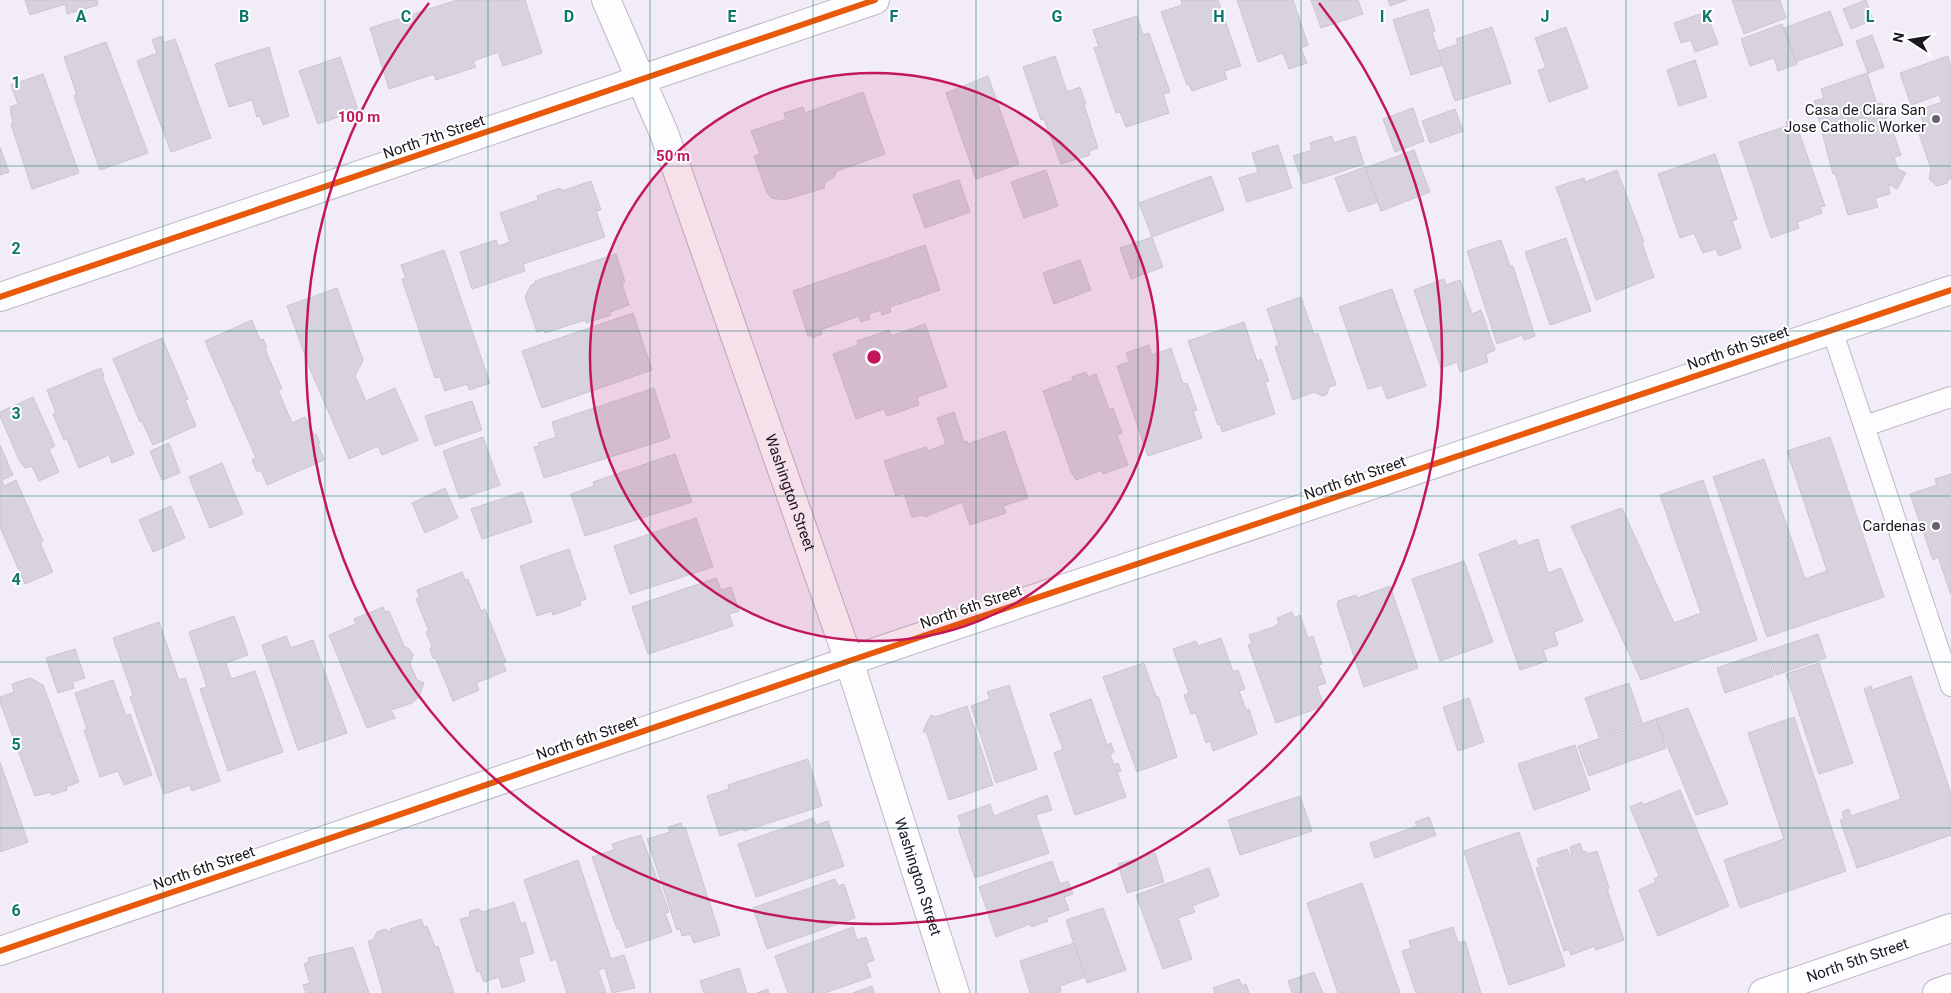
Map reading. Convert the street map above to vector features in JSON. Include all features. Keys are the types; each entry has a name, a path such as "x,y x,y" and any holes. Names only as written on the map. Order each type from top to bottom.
{"street":[{"name":"Washington Street","path":"606,0 668,142 849,661 955,993"},
{"name":"North 7th Street","path":"0,298 875,0"},
{"name":"North 6th Street","path":"0,951 849,661 1951,290"},
{"name":"North 5th Street","path":"1763,993 1951,928"},
{"path":"1937,993 1951,988"}],"lane":[{"path":"1832,330 1951,686"},
{"path":"1865,426 1951,397"}],"building":[{"path":"25,0 97,0 98,5 67,14 65,4 30,15"},
{"path":"457,0 525,0 542,53 503,66 498,52 473,61 476,67 436,80 434,74 389,89 370,28"},
{"path":"1181,0 1218,0 1241,66 1224,71 1227,79 1192,91 1189,84 1187,85 1161,12 1182,5"},
{"path":"1237,0 1293,0 1308,45 1301,48 1307,63 1289,69 1283,53 1258,62"},
{"path":"1311,0 1358,0 1363,14 1321,28"},
{"path":"1388,0 1407,0 1390,6"},
{"path":"1732,0 1780,0 1786,18 1744,34"},
{"path":"1866,0 1873,20 1851,29 1843,9"},
{"path":"1428,9 1435,31 1432,32 1443,65 1411,75 1393,20"},
{"path":"1830,11 1843,45 1795,62 1784,28"},
{"path":"1706,12 1718,44 1695,52 1691,40 1681,43 1674,23"},
{"path":"1137,16 1143,35 1149,33 1170,92 1163,94 1169,113 1126,127 1120,112 1116,113 1094,48 1099,47 1093,30"},
{"path":"1782,24 1797,64 1778,71 1774,58 1750,66 1741,39"},
{"path":"1492,27 1511,83 1455,101 1438,51 1458,44 1456,39"},
{"path":"1566,27 1588,88 1549,102 1538,70 1546,68 1535,38"},
{"path":"1872,35 1884,67 1868,73 1856,41"},
{"path":"162,36 164,43 175,39 211,138 171,152 137,61 157,53 152,40"},
{"path":"106,42 148,153 100,170 74,96 77,95 64,57"},
{"path":"269,47 289,116 263,125 260,116 257,117 252,100 229,107 215,64"},
{"path":"1055,56 1067,92 1080,87 1098,148 1089,151 1090,155 1061,164 1044,119 1041,120 1023,67"},
{"name":"Casa de Clara San Jose Catholic Worker","path":"1948,56 1951,66 1951,180 1949,177 1947,183 1937,186 1929,179 1931,169 1918,131 1925,129 1919,110 1942,102 1939,95 1911,105 1900,73"},
{"path":"340,57 358,110 318,124 299,71"},
{"path":"1695,60 1707,97 1679,106 1667,70"},
{"path":"1867,73 1877,104 1882,103 1887,118 1879,120 1882,129 1891,126 1901,155 1894,157 1898,169 1906,173 1897,189 1888,184 1890,194 1875,198 1878,207 1848,215 1835,173 1833,174 1814,101 1824,98 1821,89"},
{"path":"43,74 79,173 32,189 11,124 13,124 10,107 18,104 11,85"},
{"path":"988,76 1019,164 976,179 946,93"},
{"path":"863,92 885,154 837,171 833,178 825,182 824,188 784,200 772,198 767,193 754,156 760,154 751,131 786,119 784,113 803,107 805,113"},
{"path":"1413,108 1424,141 1395,152 1383,119"},
{"path":"1455,109 1463,131 1430,143 1422,121"},
{"path":"1791,120 1793,125 1796,124 1825,206 1820,207 1822,213 1797,222 1799,228 1771,238 1739,142 1787,126 1786,122"},
{"path":"1332,136 1334,143 1355,136 1364,164 1303,184 1293,156 1312,150 1310,143"},
{"path":"1278,145 1292,188 1247,202 1239,178 1258,172 1252,153"},
{"path":"0,147 9,172 0,175"},
{"path":"1414,150 1430,192 1381,211 1365,168"},
{"path":"1715,154 1737,219 1732,221 1741,248 1719,256 1716,249 1703,253 1694,233 1680,238 1658,174"},
{"path":"1365,167 1378,202 1348,212 1335,178"},
{"path":"1046,170 1058,206 1024,218 1011,182"},
{"path":"1617,170 1644,242 1642,243 1654,277 1596,300 1556,187 1584,178 1585,182"},
{"path":"1211,176 1224,210 1152,237 1139,203"},
{"path":"959,180 970,212 925,228 913,195"},
{"path":"591,181 601,210 596,211 605,237 523,264 525,271 472,289 460,252 496,240 498,246 510,242 500,213 538,200 537,196 560,188 562,191"},
{"path":"1152,237 1163,267 1131,279 1120,248"},
{"path":"1566,238 1591,311 1550,325 1525,252"},
{"path":"1501,240 1510,266 1513,266 1535,336 1524,340 1522,335 1497,344 1467,251"},
{"path":"925,245 940,290 890,307 891,312 882,315 881,310 869,314 870,319 861,322 859,316 820,330 822,334 812,338 812,335 808,336 793,291"},
{"path":"444,250 490,383 469,390 467,384 445,391 440,377 435,378 402,279 406,278 401,265"},
{"path":"616,254 625,282 622,284 629,305 610,312 611,315 586,323 585,320 545,333 544,330 537,332 525,297 531,285 536,283 535,281"},
{"path":"1080,260 1091,290 1054,304 1043,273"},
{"path":"1444,279 1446,285 1460,280 1472,314 1481,310 1495,350 1486,354 1488,362 1460,372 1457,362 1441,368 1414,290"},
{"path":"337,288 363,360 355,376 366,401 395,388 418,440 382,455 378,446 349,459 312,374 287,306"},
{"path":"1392,289 1426,386 1387,399 1382,385 1368,389 1339,307"},
{"path":"1301,297 1314,335 1318,333 1336,385 1329,387 1327,394 1322,396 1314,392 1293,400 1275,347 1279,345 1267,309"},
{"path":"633,313 652,370 542,408 522,351"},
{"path":"252,320 260,340 263,339 267,348 265,349 282,389 278,390 292,423 305,417 320,443 318,444 324,460 267,485 261,470 257,472 252,460 256,458 205,341"},
{"path":"1244,322 1257,361 1261,359 1269,381 1265,382 1275,414 1222,432 1188,341"},
{"path":"925,324 947,387 917,397 919,405 887,416 884,409 856,419 833,354 858,345 857,341 889,330 891,336"},
{"path":"162,338 188,399 185,400 196,426 153,445 142,421 140,422 113,359"},
{"path":"1149,345 1152,355 1171,348 1183,384 1187,383 1197,410 1193,411 1202,438 1148,456 1117,366 1129,362 1126,353"},
{"path":"101,368 104,376 102,376 134,454 112,463 109,455 79,468 67,439 64,440 53,414 56,413 47,390"},
{"path":"1086,372 1088,377 1096,374 1109,409 1113,408 1122,433 1117,435 1128,465 1103,474 1102,470 1076,480 1071,472 1043,391 1073,380 1072,377"},
{"path":"654,388 670,438 544,478 534,447 540,446 538,443 556,437 552,422"},
{"path":"33,397 55,446 49,449 59,472 39,481 32,466 25,468 19,460 0,416 0,412"},
{"path":"472,401 482,430 435,446 425,416"},
{"path":"954,412 964,442 967,441 968,444 1005,431 1028,498 1003,506 1006,513 970,525 962,502 925,517 924,515 912,517 904,493 896,496 884,461 926,447 928,451 946,444 937,418"},
{"path":"483,437 500,485 460,499 443,451"},
{"path":"1830,437 1884,597 1767,637 1713,477 1764,459 1805,579 1827,571 1787,451"},
{"path":"169,443 180,473 162,480 150,451"},
{"path":"0,445 13,475 2,480 4,486 16,480 43,541 40,543 53,572 25,584 0,527"},
{"path":"675,454 692,502 585,536 571,494 594,486 593,482"},
{"path":"222,463 243,514 210,528 189,477"},
{"name":"Cardenas","path":"1951,474 1951,595 1938,557 1933,560 1910,494 1937,485 1935,479"},
{"path":"1703,480 1757,640 1641,680 1571,526 1622,508 1674,623 1701,613 1660,495"},
{"path":"445,488 458,518 425,533 412,503"},
{"path":"522,492 532,522 482,539 471,509"},
{"path":"171,506 185,538 153,552 139,520"},
{"path":"696,518 713,567 630,594 614,546"},
{"path":"1538,539 1548,573 1561,568 1583,621 1554,632 1558,645 1543,650 1547,661 1520,670 1479,554 1516,540 1518,546"},
{"path":"569,549 586,599 580,601 581,605 553,615 552,611 537,616 520,566"},
{"path":"1464,561 1493,642 1440,661 1412,579"},
{"path":"462,572 465,580 468,579 481,611 485,609 506,662 503,663 506,671 476,683 479,690 453,701 436,659 433,658 430,649 432,646 426,632 429,631 416,599 420,598 417,590"},
{"path":"716,578 721,590 731,587 739,611 729,614 733,626 648,654 632,607"},
{"path":"1390,586 1418,668 1364,687 1337,605 1338,601 1356,595 1357,598"},
{"path":"383,607 385,612 389,611 404,646 413,655 410,664 417,680 424,683 419,697 412,703 391,710 395,718 367,728 329,635 356,624 354,619"},
{"path":"1292,612 1294,618 1300,615 1308,638 1313,636 1322,664 1319,665 1326,683 1317,686 1324,706 1276,723 1248,645 1252,643 1249,635 1274,627 1279,623 1277,618"},
{"path":"234,616 248,655 226,663 231,679 255,671 283,752 228,771 200,689 207,687 189,632"},
{"path":"159,622 179,680 185,678 220,781 192,791 190,785 164,794 130,697 133,695 113,638"},
{"path":"1818,634 1826,658 1776,675 1767,651"},
{"path":"286,636 291,648 313,640 347,733 298,750 262,645"},
{"path":"1221,638 1233,672 1238,670 1245,689 1239,691 1246,710 1249,709 1257,734 1213,751 1210,741 1206,743 1196,713 1191,714 1184,695 1189,693 1173,649 1196,641 1198,646"},
{"path":"75,649 85,678 72,682 74,688 58,693 46,658"},
{"path":"1766,651 1774,676 1725,693 1717,668"},
{"path":"1144,663 1156,697 1158,696 1177,757 1137,772 1103,677"},
{"path":"1819,663 1853,763 1819,774 1786,674"},
{"path":"1911,676 1951,793 1951,835 1857,868 1840,820 1844,819 1842,812 1849,809 1851,816 1901,799 1864,689 1871,686 1872,690"},
{"path":"30,678 43,685 79,782 66,787 67,790 52,795 51,792 35,796 0,702 0,697 14,692 12,684"},
{"path":"113,680 126,716 130,714 152,775 124,785 118,771 100,777 84,730 87,729 75,693"},
{"path":"1629,683 1642,722 1599,737 1585,698"},
{"path":"1009,685 1037,769 996,783 971,706 990,699 987,692"},
{"path":"1469,698 1484,742 1458,751 1443,707"},
{"path":"1091,699 1107,745 1111,743 1114,752 1110,754 1114,765 1118,763 1121,771 1117,772 1126,797 1075,815 1054,753 1063,749 1050,714"},
{"path":"967,706 993,785 949,800 927,734 923,731 931,715 935,717"},
{"path":"1688,708 1728,804 1696,815 1656,719"},
{"path":"1794,717 1846,871 1740,908 1724,860 1784,839 1748,733"},
{"path":"1656,719 1666,748 1589,776 1578,746"},
{"path":"1575,745 1590,790 1534,810 1518,764"},
{"path":"808,759 822,806 744,831 743,829 720,836 707,796 729,789 728,785"},
{"path":"0,762 28,842 0,852"},
{"path":"1680,790 1729,906 1658,936 1639,890 1656,882 1654,879 1659,876 1630,807 1642,802 1643,805"},
{"path":"1047,795 1052,810 1036,815 1049,853 975,878 958,828 962,827 958,816 990,804 994,816"},
{"path":"1300,796 1312,831 1240,855 1228,820"},
{"path":"1429,817 1436,835 1375,858 1370,843 1417,826 1415,822"},
{"path":"813,818 816,825 828,821 844,866 756,897 738,844"},
{"path":"681,823 682,828 685,827 720,935 694,943 690,934 682,936 680,929 677,930 647,839 670,832 668,827"},
{"path":"1519,832 1565,966 1509,985 1464,851"},
{"path":"641,835 669,912 665,913 672,932 626,948 619,928 617,929 592,857 614,850 612,844"},
{"path":"1580,843 1583,852 1586,851 1587,854 1597,851 1624,940 1596,950 1595,946 1571,955 1569,949 1564,951 1536,868 1540,867 1537,859 1567,849 1570,856 1572,856 1570,847"},
{"path":"1155,853 1164,882 1127,893 1118,864"},
{"path":"578,860 611,959 624,955 635,988 612,993 605,968 598,970 606,993 567,993 556,959 551,961 524,880"},
{"path":"1052,861 1060,884 1068,881 1073,894 1064,897 1069,910 1046,918 1048,921 1031,927 1030,924 996,937 979,887"},
{"path":"1209,868 1219,896 1192,906 1195,912 1178,918 1192,959 1163,969 1136,895"},
{"path":"835,879 838,886 844,884 855,918 767,949 753,908"},
{"path":"1362,883 1400,993 1338,993 1307,903"},
{"path":"514,902 521,924 525,922 534,953 518,958 525,981 502,988 499,977 484,982 480,971 477,972 460,919 469,917 470,911 478,909 483,912"},
{"path":"1103,908 1126,970 1087,983 1066,920"},
{"path":"421,919 424,927 427,926 435,947 438,946 454,993 383,993 368,941 373,940 377,932 385,929 392,933 390,929"},
{"path":"853,927 857,940 866,937 874,960 866,963 871,977 824,993 788,993 775,956"},
{"path":"1453,927 1458,943 1465,941 1481,993 1416,993 1402,951 1411,948 1409,941"},
{"path":"1074,943 1085,977 1060,986 1061,992 1059,993 1030,993 1020,961"},
{"path":"353,947 369,993 306,993 303,985 310,983 304,964 309,962 308,958"},
{"path":"739,968 747,993 704,993 700,981"},
{"path":"1314,972 1323,993 1292,993 1288,981"},
{"path":"1239,979 1242,986 1246,984 1249,993 1215,993 1213,988"},
{"path":"872,986 874,993 853,993"},
{"path":"768,989 769,993 757,993"}],"cycle path":[{"path":"0,297 875,0"},
{"path":"0,951 849,661 1951,290"}],"place":[{"name":"Casa de Clara San Jose Catholic Worker","path":"1936,119"},
{"name":"Cardenas","path":"1936,526"}]}
